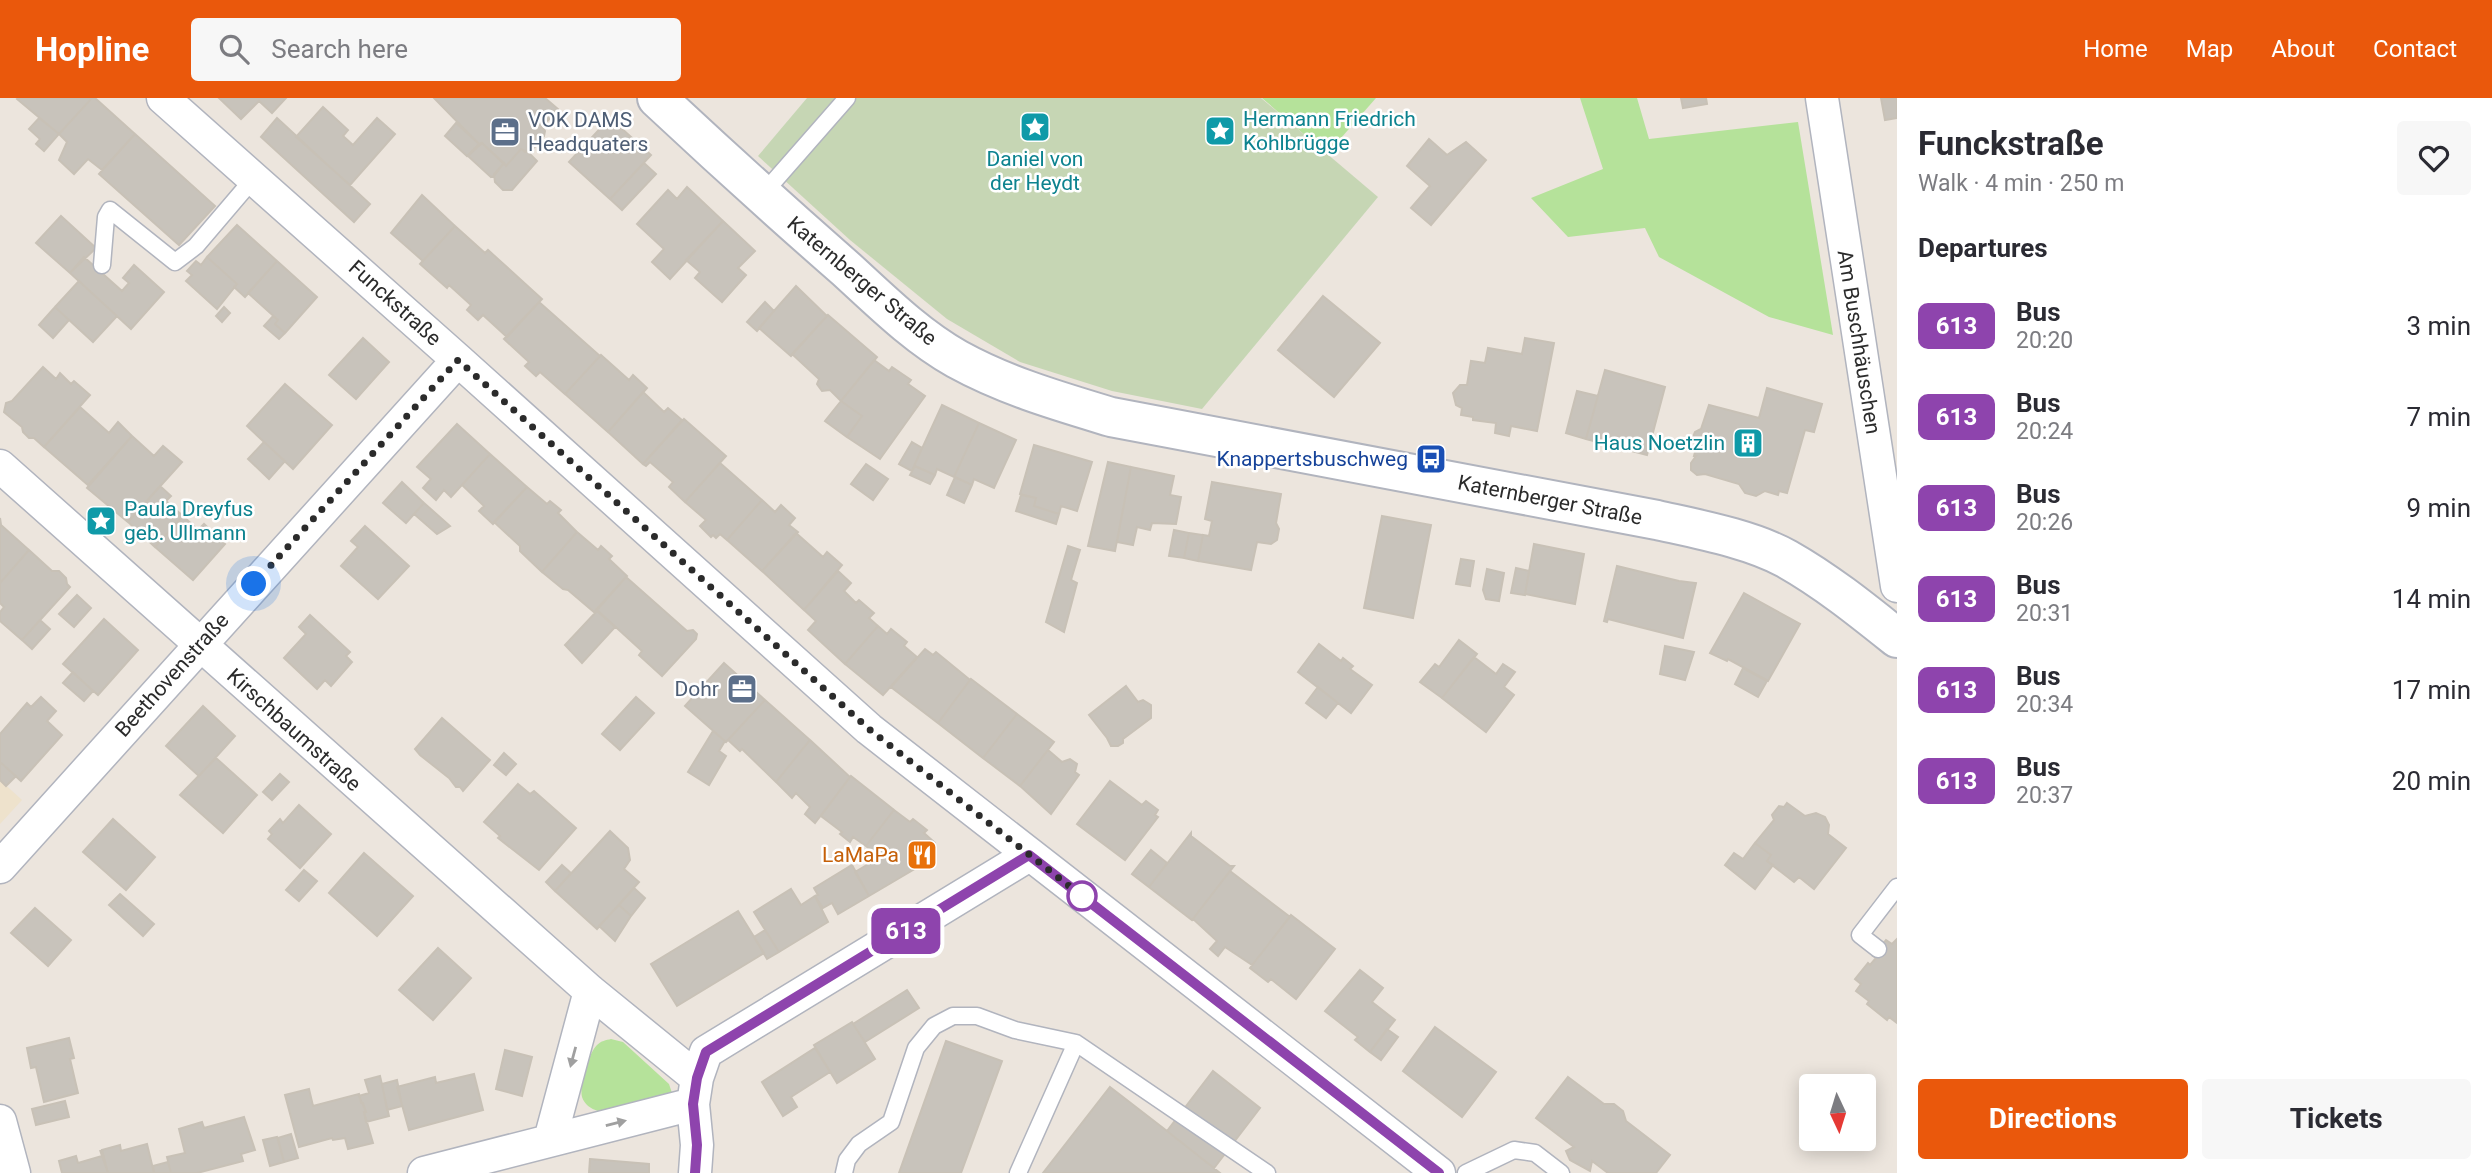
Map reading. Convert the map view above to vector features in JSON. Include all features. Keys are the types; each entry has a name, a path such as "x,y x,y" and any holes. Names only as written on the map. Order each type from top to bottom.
{"street":[{"name":"Funckstraße","path":"163,98 869,729 1438,1173"},
{"name":"Katernberger Straße","path":"657,98 918,333 993,378 1111,417 1617,512 1727,537 1785,558 1847,598 1897,638"},
{"name":"Am Buschhäuschen","path":"1822,98 1897,586"},
{"name":"Beethovenstraße","path":"0,867 458,360"},
{"name":"Kirschbaumstraße","path":"0,466 590,992 695,1091"},
{"path":"695,1173 695,1091 706,1052 1029,855"},
{"path":"550,1140 590,992"},
{"path":"424,1173 550,1140 695,1091"},
{"path":"0,1121 13,1173"}],"lane":[{"path":"762,195 846,98"},
{"path":"103,265 106,217 110,210 175,262 196,246 254,178"},
{"path":"1878,949 1860,935 1897,887"},
{"path":"844,1173 847,1160 859,1144 891,1122 916,1048 934,1026 953,1016 977,1016 1015,1030 1076,1043 1267,1173"},
{"path":"1018,1173 1076,1043"},
{"path":"1466,1173 1514,1150 1535,1153 1561,1173"}],"shaded area":[{"path":"0,780 22,800 0,824"}],"green space":[{"path":"807,98 1261,98 1378,197 1202,409 1112,391 1020,362 947,319 850,240 758,156"},
{"path":"1262,98 1376,98 1327,154"},
{"path":"1580,98 1637,98 1649,139 1798,122 1833,335 1769,317 1659,257 1645,228 1568,237 1531,198 1603,169"},
{"path":"611,1039 623,1042 669,1084 672,1093 614,1111 598,1111 588,1106 581,1092 588,1062 597,1045"}],"building":[{"path":"18,98 92,98 59,134 17,99"},
{"path":"92,98 135,134 102,170 88,159 74,174 59,160 67,142 59,134"},
{"path":"219,98 286,98 272,113 259,101 241,119"},
{"name":"VOK DAMS Headquaters","path":"434,98 545,98 558,109 542,127 544,136 531,151 525,152 521,149 506,166 482,143 479,144"},
{"path":"1681,98 1706,98 1707,104 1683,108"},
{"path":"1881,98 1897,98 1897,118 1885,120"},
{"path":"323,107 348,130 343,136 353,145 377,118 395,134 350,185 296,137"},
{"path":"39,118 59,134 44,151 36,144 40,139 29,129"},
{"path":"277,118 370,204 354,222 261,137"},
{"path":"610,118 651,155 610,199 569,162"},
{"path":"456,123 479,144 467,156 445,136"},
{"path":"135,134 215,206 179,245 99,174"},
{"path":"1429,139 1447,155 1466,142 1486,160 1431,225 1411,208 1430,186 1407,166"},
{"path":"482,143 504,163 491,177 468,156"},
{"path":"521,149 537,161 512,190 503,190 495,182 494,174 504,163 506,166"},
{"path":"644,163 656,174 622,210 610,199"},
{"path":"687,187 723,221 670,279 652,262 664,249 637,224 668,190 677,199"},
{"path":"422,195 455,226 423,261 391,233"},
{"path":"61,216 96,248 70,273 36,243"},
{"path":"723,221 755,251 738,268 746,275 722,302 695,278 700,272 686,260"},
{"path":"237,225 277,261 245,297 234,287 237,284 207,257"},
{"path":"455,226 485,253 488,250 542,299 507,337 483,315 478,320 467,310 471,305 420,264"},
{"path":"84,257 122,291 129,283 123,278 134,265 164,292 131,329 70,273"},
{"path":"207,257 237,284 217,309 186,281 192,275 187,271 196,261 201,265"},
{"path":"277,261 317,297 285,333 275,324 278,320 248,293"},
{"path":"79,281 117,316 93,342 55,307"},
{"path":"796,286 827,316 791,356 759,328"},
{"path":"1323,296 1380,343 1334,397 1278,350"},
{"path":"539,302 600,356 565,394 540,372 536,376 525,366 529,362 504,339"},
{"path":"765,302 774,311 757,331 747,322"},
{"path":"55,307 69,320 53,338 39,325"},
{"path":"224,307 230,313 222,322 216,316"},
{"path":"828,315 877,357 841,401 830,390 822,391 817,384 819,379 792,354"},
{"path":"273,316 278,320 275,324 285,333 279,339 264,326"},
{"path":"363,338 389,362 356,399 329,375"},
{"path":"1525,338 1554,343 1537,431 1511,426 1509,436 1495,433 1496,423 1473,420 1473,417 1461,415 1462,408 1456,405 1453,393 1460,385 1467,385 1471,361 1485,363 1488,348 1522,354"},
{"path":"601,355 629,380 633,375 647,388 608,432 565,394"},
{"path":"874,360 889,371 892,367 911,380 908,384 925,396 880,459 847,437 862,416 841,401"},
{"path":"43,367 56,379 60,373 71,384 74,381 90,395 44,447 34,438 29,438 22,427 4,412 6,403 12,401"},
{"path":"1605,370 1665,387 1647,455 1586,439"},
{"path":"285,384 332,425 293,469 247,426"},
{"name":"Haus Noetzlin","path":"1767,388 1822,404 1814,432 1805,430 1787,493 1779,491 1778,495 1765,491 1756,496 1745,493 1739,484 1705,474 1697,475 1691,470 1697,445 1693,437 1695,432 1701,429 1709,405 1759,418"},
{"path":"1577,391 1598,396 1586,439 1566,433"},
{"path":"643,392 664,412 668,408 682,420 643,464 608,432"},
{"path":"841,401 862,416 847,437 825,421"},
{"path":"942,405 979,423 954,477 937,469 935,475 914,466"},
{"path":"80,407 109,433 118,422 132,436 88,485 44,447"},
{"path":"684,419 726,456 685,502 669,487 673,482 650,462 646,466 643,464"},
{"path":"979,423 1016,440 994,488 974,479 972,485 954,477"},
{"path":"457,424 490,454 451,497 444,490 436,500 423,488 431,479 417,467"},
{"path":"132,436 154,456 163,446 182,462 128,522 87,488"},
{"path":"264,442 285,461 269,479 248,459"},
{"path":"912,442 922,448 912,471 899,464"},
{"path":"1034,445 1092,462 1077,511 1061,506 1059,514 1034,506 1036,498 1020,494"},
{"path":"490,454 527,487 493,524 479,511 484,506 462,485"},
{"path":"1108,462 1131,467 1115,551 1088,546"},
{"path":"720,463 762,500 727,540 720,534 716,538 713,535 711,537 700,526 706,520 685,502"},
{"path":"866,464 888,479 873,500 851,484"},
{"path":"915,466 935,475 930,484 910,475"},
{"path":"1131,467 1174,476 1170,495 1181,497 1176,524 1152,523 1150,530 1137,527 1133,545 1117,542"},
{"path":"955,477 972,485 964,503 947,495"},
{"path":"402,482 424,503 406,523 383,503"},
{"path":"1212,482 1281,494 1276,523 1279,529 1277,540 1271,544 1257,542 1251,570 1198,561 1203,535 1209,536 1212,521 1205,519"},
{"path":"160,486 171,496 166,501 183,516 155,547 128,522"},
{"path":"527,487 547,504 550,501 561,510 558,513 577,532 542,572 520,551 520,546 494,522"},
{"path":"1021,495 1036,498 1034,506 1059,514 1056,524 1016,511"},
{"path":"762,500 775,512 781,505 795,518 789,525 798,532 762,571 727,540"},
{"path":"424,503 450,526 437,534 414,514"},
{"path":"183,516 198,530 204,524 225,544 193,580 155,547"},
{"path":"1382,516 1431,525 1413,618 1364,608"},
{"path":"0,518 1,525 29,550 0,583"},
{"path":"365,526 409,566 378,599 341,566 358,547 351,541"},
{"path":"1174,530 1189,533 1184,558 1169,556"},
{"path":"577,532 598,550 601,546 612,556 609,559 627,576 594,612 542,572"},
{"path":"796,533 823,557 827,552 842,565 804,610 762,571"},
{"path":"1189,533 1203,535 1198,561 1184,558"},
{"path":"1534,544 1584,554 1575,604 1525,594"},
{"path":"1068,546 1080,550 1071,580 1077,583 1064,632 1046,622"},
{"path":"29,550 52,571 59,571 70,587 22,640 0,621 0,612 4,607 0,603 0,583"},
{"path":"1461,559 1474,561 1470,586 1456,584"},
{"path":"1617,566 1696,583 1683,638 1608,619 1607,622 1604,621"},
{"path":"1516,568 1529,571 1525,595 1511,593"},
{"path":"1487,569 1504,573 1499,601 1486,599 1483,590"},
{"path":"838,571 851,583 844,591 856,603 859,600 874,613 869,618 878,626 845,664 808,630 816,621 804,610"},
{"path":"626,577 687,631 693,630 697,634 696,639 662,676 639,655 642,651 597,610"},
{"path":"1744,593 1800,624 1768,681 1728,659 1727,661 1710,653"},
{"path":"77,595 91,608 74,627 59,614"},
{"path":"597,611 615,627 582,663 565,645"},
{"path":"310,615 350,652 346,656 352,662 331,686 325,680 317,689 284,658 306,634 299,627"},
{"path":"104,619 138,650 98,695 63,664"},
{"path":"40,620 50,629 32,649 22,640"},
{"path":"878,626 887,634 891,629 907,642 904,646 917,657 883,695 845,664"},
{"path":"1459,640 1477,654 1442,698 1420,682 1435,664 1439,667"},
{"path":"1319,644 1341,661 1343,658 1353,666 1350,669 1372,685 1351,713 1298,672"},
{"path":"1665,646 1694,652 1685,680 1660,674"},
{"path":"925,649 933,655 936,652 970,680 938,723 891,687"},
{"path":"1474,657 1496,674 1503,664 1515,672 1504,687 1514,695 1486,732 1442,698"},
{"path":"724,663 765,700 726,742 685,706"},
{"path":"1743,668 1767,681 1758,697 1735,684"},
{"path":"73,672 93,691 84,701 63,683"},
{"path":"971,679 1017,714 983,758 938,723"},
{"path":"1126,686 1138,702 1143,700 1151,705 1151,718 1123,739 1123,743 1111,746 1089,715"},
{"path":"1318,687 1338,703 1326,718 1306,703"},
{"path":"41,697 56,711 47,721 62,735 21,781 0,762 0,734 27,703 31,707"},
{"path":"636,697 654,713 620,750 602,734"},
{"path":"765,700 810,740 776,782 742,749 740,751 728,740"},
{"path":"203,706 235,736 199,776 166,746"},
{"path":"1017,714 1054,742 1020,786 983,758"},
{"path":"442,718 490,760 463,791 415,749"},
{"path":"713,731 725,741 719,751 726,756 709,785 688,772"},
{"path":"810,740 850,777 815,823 805,814 810,807 796,793 792,798 776,782"},
{"path":"1048,750 1062,762 1070,759 1077,764 1075,772 1079,775 1051,814 1020,786"},
{"path":"504,753 516,764 506,775 494,765"},
{"path":"216,758 257,795 223,833 180,795"},
{"path":"0,762 16,776 6,786 0,780"},
{"path":"280,774 289,782 272,800 263,792"},
{"path":"851,776 894,810 866,846 853,837 850,842 840,834 842,832 821,816"},
{"path":"1110,781 1142,805 1146,801 1158,810 1155,815 1158,817 1125,860 1077,824"},
{"path":"518,784 530,794 534,791 576,828 539,870 498,838 500,836 484,822"},
{"path":"1787,803 1805,816 1816,813 1825,817 1829,825 1828,834 1846,848 1814,889 1799,877 1794,882 1767,861 1771,855 1755,843 1774,820 1772,815 1779,806 1784,807"},
{"path":"299,805 331,834 300,868 268,839 272,834 269,831 280,819 283,823"},
{"path":"894,810 910,822 913,819 927,830 924,833 935,843 935,857 869,896 855,872 880,857 866,846"},
{"path":"113,819 155,857 126,890 83,852"},
{"path":"610,831 628,848 630,860 624,869 639,882 597,929 555,891"},
{"path":"1191,833 1191,836 1230,866 1234,866 1192,920 1149,887"},
{"path":"1755,843 1771,855 1767,861 1773,865 1755,889 1725,865 1734,853 1743,859"},
{"path":"1151,850 1167,863 1149,887 1132,874"},
{"path":"364,853 413,896 377,936 329,893"},
{"path":"562,865 571,873 555,891 546,882"},
{"path":"852,865 869,896 838,914 832,903 823,908 815,896 818,895 814,888"},
{"path":"304,870 317,881 299,901 286,890"},
{"path":"1230,871 1290,917 1252,965 1225,947 1218,956 1210,949 1217,941 1193,919"},
{"path":"634,888 645,898 631,916 619,905"},
{"path":"791,889 801,905 815,896 828,922 779,952 754,912"},
{"path":"120,894 154,924 143,936 109,905"},
{"path":"619,905 631,916 615,941 599,926"},
{"path":"35,908 71,940 48,966 11,933"},
{"path":"738,911 764,953 677,1006 651,964"},
{"path":"1291,915 1335,949 1296,999 1271,979 1268,982 1250,968"},
{"path":"765,930 779,952 767,959 754,937"},
{"path":"1897,939 1897,1023 1889,1017 1887,1020 1867,1004 1869,1001 1856,991 1861,984 1855,979 1868,963 1870,965 1876,958 1873,956 1886,940 1892,944"},
{"path":"438,948 471,978 433,1020 399,990"},
{"path":"1360,970 1383,988 1372,1002 1395,1020 1370,1052 1355,1040 1358,1037 1325,1011"},
{"path":"907,990 919,1008 865,1042 853,1024"},
{"path":"852,1022 875,1059 837,1083 814,1045"},
{"path":"1435,1027 1496,1072 1462,1117 1403,1071"},
{"path":"1387,1029 1398,1037 1381,1060 1370,1052"},
{"path":"69,1038 74,1058 70,1059 78,1093 44,1102 36,1067 31,1068 27,1048"},
{"path":"946,1041 1002,1061 961,1173 899,1173"},
{"path":"815,1048 830,1072 791,1097 797,1107 783,1116 762,1082"},
{"path":"505,1050 532,1057 522,1096 496,1089"},
{"path":"1213,1071 1260,1108 1214,1168 1167,1131"},
{"path":"474,1074 483,1110 409,1130 397,1087 435,1077 436,1083"},
{"path":"380,1076 389,1116 366,1122 366,1112 359,1096 369,1093 365,1080"},
{"path":"1568,1077 1604,1104 1614,1104 1623,1111 1626,1121 1670,1155 1656,1173 1608,1173 1592,1161 1590,1171 1570,1160 1566,1151 1574,1147 1536,1118"},
{"path":"397,1080 402,1106 387,1110 382,1084"},
{"path":"1110,1087 1167,1131 1220,1173 1043,1173"},
{"path":"309,1089 313,1106 359,1094 373,1143 348,1149 345,1138 332,1138 299,1147 285,1095"},
{"path":"65,1101 69,1117 36,1125 32,1109"},
{"path":"244,1117 255,1150 241,1154 243,1161 197,1173 171,1173 167,1157 185,1153 179,1129 202,1122 204,1128"},
{"path":"291,1134 298,1158 284,1162 278,1138"},
{"path":"277,1137 284,1162 270,1166 263,1140"},
{"path":"147,1144 154,1173 108,1173 102,1150 120,1145 121,1151"},
{"path":"100,1150 108,1173 62,1173 59,1161 76,1156 78,1163 102,1156"},
{"path":"590,1159 649,1164 649,1173 589,1173"},
{"path":"168,1162 171,1173 154,1173 153,1166"}],"bus line":[{"name":"613","path":"695,1173 697,1145 693,1104 697,1078 706,1052 1029,855 1439,1173"}],"place":[{"name":"Daniel von der Heydt","path":"1035,127"},
{"name":"Hermann Friedrich Kohlbrügge","path":"1220,131"},
{"name":"VOK DAMS Headquaters","path":"505,132"},
{"name":"Haus Noetzlin","path":"1748,443"},
{"name":"Knappertsbuschweg","path":"1431,459"},
{"name":"Paula Dreyfus geb. Ullmann","path":"101,521"},
{"name":"Dohr","path":"742,689"},
{"name":"LaMaPa","path":"922,855"}],"route":[{"path":"254,584 458,360 869,729 1082,896"}]}
